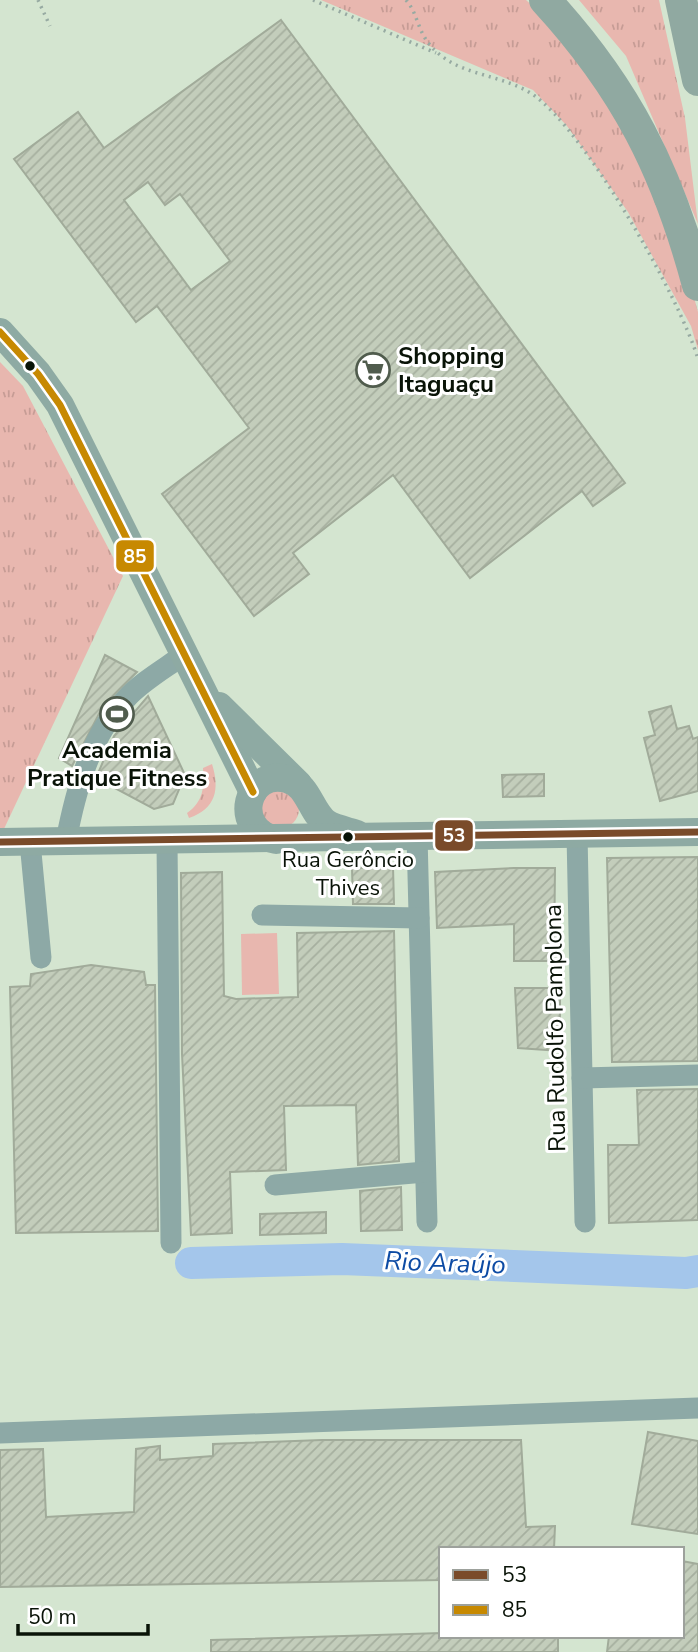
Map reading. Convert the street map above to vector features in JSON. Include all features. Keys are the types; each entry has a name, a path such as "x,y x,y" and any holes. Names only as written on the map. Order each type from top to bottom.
{"highway":[{"path":"545,0 585,44 645,136 672,201 698,285"},
{"path":"681,0 696,72 698,100"}],"main road":[{"path":"1,334 38,374 60,405 206,695 250,802 257,832 282,840 297,835 307,823 303,791"},
{"path":"206,695 303,791 326,823 366,837"},
{"path":"175,842 225,831 240,824 250,802 269,780 280,778 303,791"},
{"path":"0,842 175,842 698,832"}],"street":[{"path":"66,842 76,791 92,750 125,699 186,653"},
{"name":"Rua Rudolfo Pamplona","path":"577,834 585,1222"},
{"path":"417,836 426,1222"},
{"path":"30,842 41,958"},
{"path":"171,1243 175,842"},
{"path":"262,915 419,918"},
{"path":"582,1078 698,1075"},
{"path":"275,1185 425,1172"},
{"path":"0,1433 698,1408"}],"path":[{"path":"38,0 50,26"},
{"path":"313,0 439,54 460,67 499,78 533,94 567,129 648,251 688,327 698,359"},
{"path":"407,0 422,37 439,54"}],"green space":[{"path":"321,0 526,0 553,24 611,95 675,228 698,312 698,350 691,326 628,212 567,126 533,90"},
{"path":"579,0 659,0 685,118 698,224 626,56"},
{"path":"0,362 23,386 123,576 3,831 0,830"},
{"path":"212,764 216,782 214,797 205,809 189,818 187,813 197,804 202,793 203,768"},
{"path":"280,790 293,796 299,809 293,822 280,828 267,822 261,809 267,796"},
{"path":"277,933 279,994 242,995 241,934"}],"building":[{"name":"Shopping Itaguaçu","path":"281,20 625,483 593,506 582,491 470,578 393,475 293,553 309,574 254,616 162,494 249,428 157,306 136,322 14,159 78,112 104,148","holes":["148,182 165,205 180,194 230,261 191,290 124,200"]},
{"path":"105,655 137,672 103,706 72,766 59,758"},
{"path":"148,696 185,775 173,804 154,809 96,778 114,736"},
{"path":"671,706 677,729 689,726 693,739 698,737 698,791 660,801 644,738 655,735 649,712"},
{"path":"544,774 544,796 503,797 502,775"},
{"path":"698,857 698,1061 612,1062 607,858"},
{"path":"393,867 394,904 353,904 352,868"},
{"path":"555,868 554,961 514,961 514,924 437,928 435,872"},
{"path":"222,872 224,996 236,999 298,997 297,933 394,931 399,1161 358,1165 356,1105 284,1106 286,1170 230,1172 232,1233 191,1235 182,1054 181,873"},
{"path":"91,965 144,972 146,985 155,985 158,1231 16,1233 10,987 30,986 31,974"},
{"path":"515,988 560,988 560,1051 518,1048"},
{"path":"698,1089 698,1220 609,1223 608,1145 639,1145 637,1090"},
{"path":"401,1187 402,1230 361,1231 360,1191"},
{"path":"326,1212 326,1233 260,1235 260,1214"},
{"path":"648,1432 698,1441 698,1534 632,1524"},
{"path":"322,1440 521,1440 526,1527 555,1526 554,1547 439,1547 439,1580 0,1587 0,1450 43,1449 46,1517 134,1512 136,1449 160,1446 160,1460 213,1456 213,1444"},
{"path":"684,1561 698,1564 698,1652 607,1652 609,1638 684,1638"},
{"path":"439,1633 439,1638 558,1638 558,1652 211,1652 211,1640"}],"waterway":[{"name":"Rio Araújo","path":"191,1263 342,1259 686,1273 698,1271"}],"transit line":[{"name":"85","path":"0,332 38,374 60,405 253,792"},
{"name":"53","path":"0,842 698,832"}],"place":[{"name":"Shopping Itaguaçu","path":"373,370"},
{"name":"Academia Pratique Fitness","path":"117,714"},
{"name":"Rua Gerôncio Thives","path":"348,837"}]}
